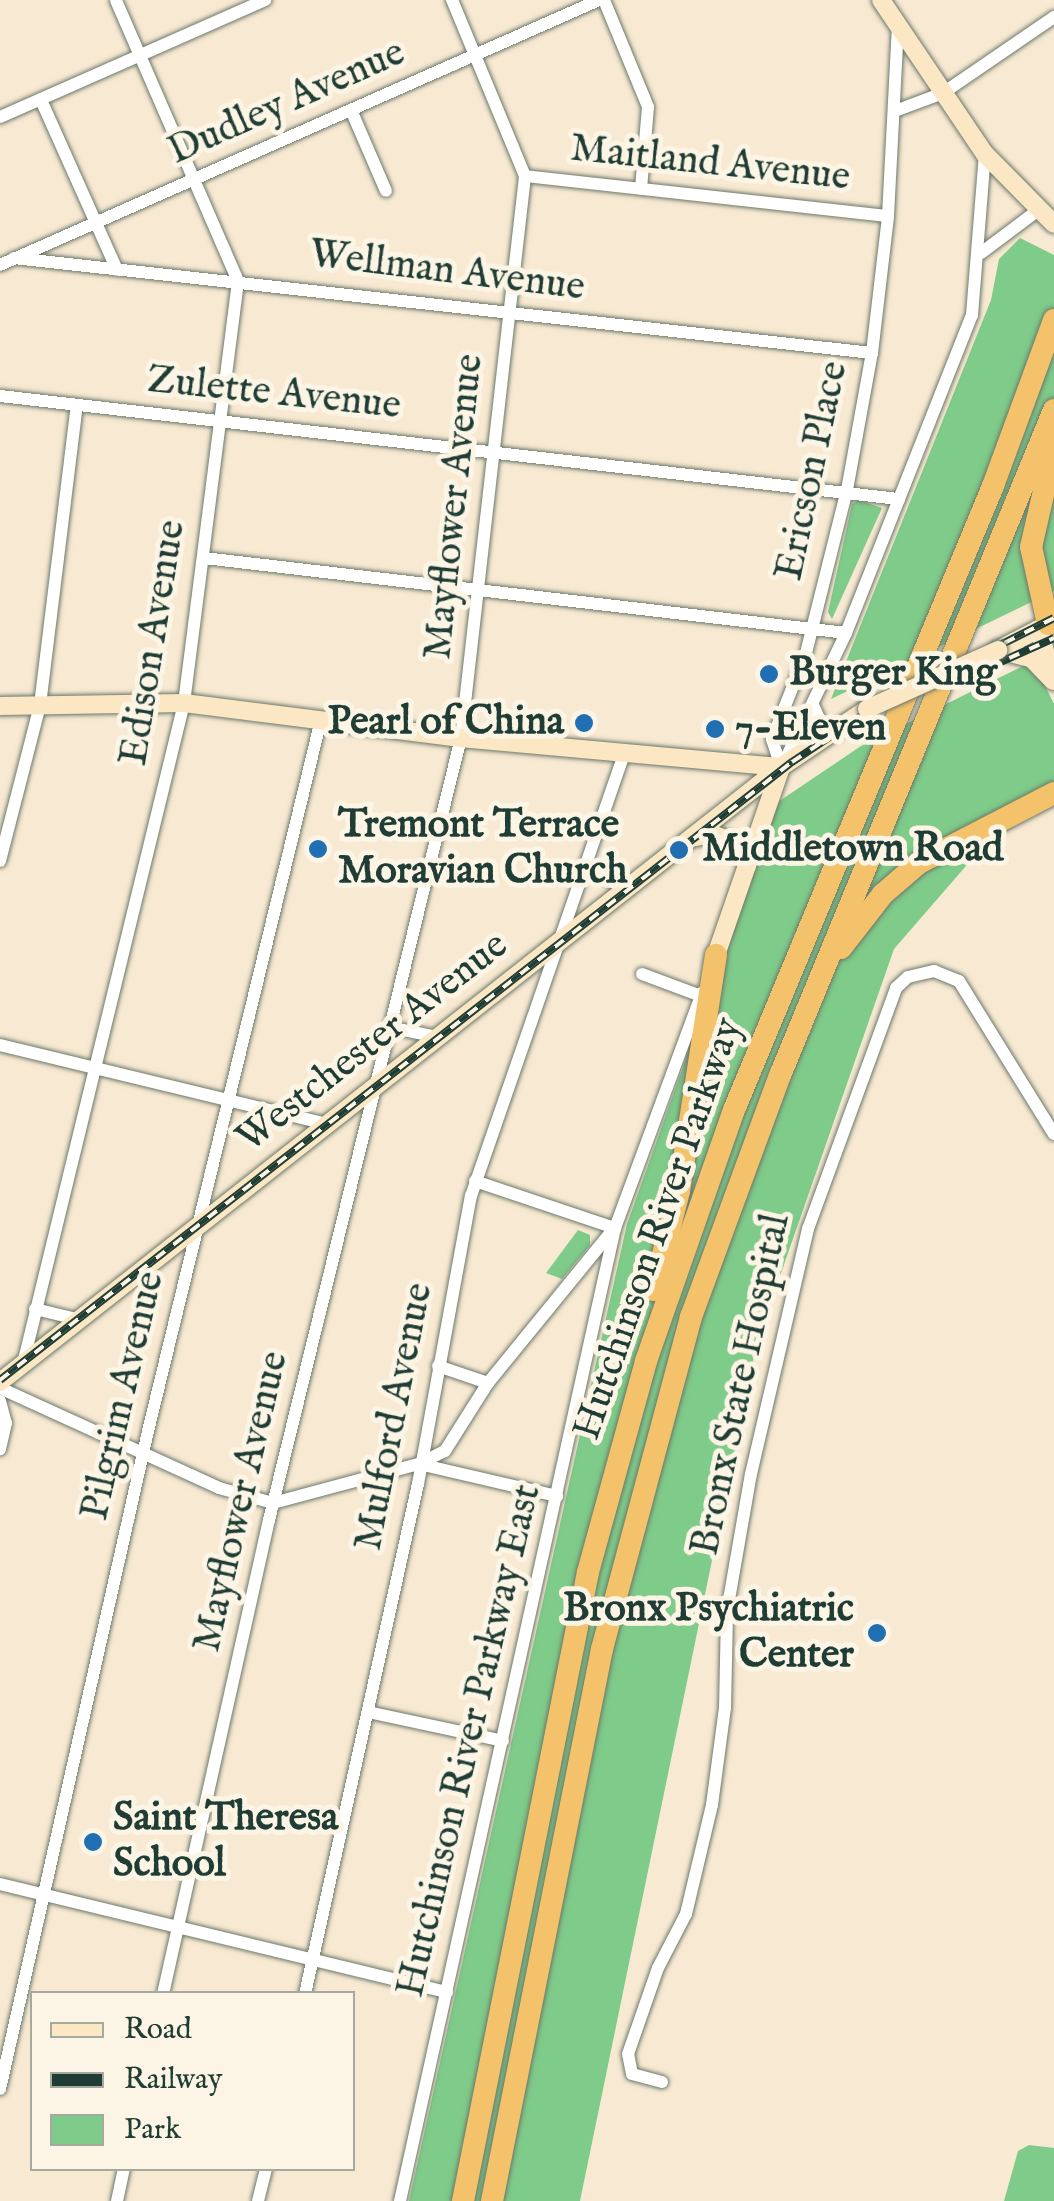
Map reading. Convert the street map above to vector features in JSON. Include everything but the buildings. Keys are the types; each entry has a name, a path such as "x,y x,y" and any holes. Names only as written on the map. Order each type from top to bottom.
{"highway":[{"name":"Hutchinson River Parkway","path":"462,2201 588,1572 620,1448 734,1110 966,554 1054,320"},
{"name":"Hutchinson River Parkway","path":"492,2201 640,1489 712,1252 1054,410"},
{"path":"1049,629 1034,570 1032,539 1054,447"},
{"path":"1034,570 1054,585"},
{"path":"826,965 911,869 1054,793"},
{"path":"620,1448 639,1342 679,1191 716,955"}],"main road":[{"path":"880,0 985,154 1048,219"},
{"path":"1049,629 1054,682"},
{"name":"Westchester Avenue","path":"0,1385 76,1319 696,837 779,761 867,709 1049,629"},
{"path":"998,650 1031,658 1054,682"},
{"path":"0,706 184,703 624,754 779,761 716,955"},
{"path":"696,837 712,834 738,844 747,866"}],"street":[{"path":"116,0 238,280"},
{"path":"0,118 265,0"},
{"name":"Mayflower Avenue","path":"164,1991 273,1503 461,738 525,176 452,0"},
{"path":"601,0 648,107 641,189"},
{"name":"Dudley Avenue","path":"0,265 601,0"},
{"path":"894,111 943,93 1054,16"},
{"name":"Ericson Place","path":"779,761 772,739 813,626 847,490 872,353 888,216 898,26"},
{"path":"41,100 117,270"},
{"path":"351,110 386,192"},
{"path":"204,558 813,626 846,633 972,315 985,154"},
{"name":"Maitland Avenue","path":"525,176 888,216"},
{"path":"980,252 1048,219"},
{"name":"Wellman Avenue","path":"14,258 872,353"},
{"name":"Edison Avenue","path":"22,1364 184,703 238,280"},
{"name":"Zulette Avenue","path":"0,396 847,490 899,499"},
{"path":"1,854 40,705 76,405"},
{"name":"Ericson Place","path":"779,761 813,704 846,633"},
{"path":"813,704 826,734"},
{"name":"Pilgrim Avenue","path":"0,2089 197,1225 321,720"},
{"name":"Mulford Avenue","path":"306,1991 368,1712 475,1180 624,754"},
{"path":"586,863 626,891"},
{"name":"Hutchinson River Parkway East","path":"400,2201 615,1228 716,955"},
{"name":"Bronx State Hospital","path":"662,2082 632,2074 628,2054 658,1968 686,1914 712,1804 725,1708 727,1610 750,1474 803,1244 896,988 908,977 934,971 958,980 1054,1134"},
{"path":"642,974 701,996"},
{"path":"389,1027 437,1037"},
{"path":"0,1044 327,1124"},
{"path":"0,1385 220,1488 273,1503 419,1464 445,1451 488,1382 615,1228 475,1180"},
{"path":"35,1309 76,1319"},
{"path":"438,1366 488,1382"},
{"path":"0,1402 6,1422 0,1449"},
{"path":"419,1464 558,1496"},
{"path":"368,1712 502,1741"},
{"path":"0,1884 177,1931 447,1992"},
{"path":"116,2201 123,2171"},
{"path":"258,2201 265,2171"}],"green space":[{"path":"1020,238 1054,255 1054,591 831,699 991,300 999,259"},
{"path":"859,500 882,508 832,619 828,612 852,504"},
{"path":"1033,661 1054,704 1054,794 972,859 894,949 757,1342 580,2201 409,2201 627,1224 778,802 861,746"},
{"path":"578,1230 590,1235 590,1245 562,1279 546,1273"},
{"path":"1029,2145 1054,2148 1054,2201 1004,2201 1018,2151"}],"railway":[{"path":"0,1380 792,762 867,712 1054,618"},
{"path":"949,685 1054,638"}],"place":[{"name":"Burger King","path":"769,674"},
{"name":"Pearl of China","path":"584,723"},
{"name":"7-Eleven","path":"715,729"},
{"name":"Tremont Terrace Moravian Church","path":"318,849"},
{"name":"Middletown Road","path":"679,850"},
{"name":"Bronx Psychiatric Center","path":"877,1633"},
{"name":"Saint Theresa School","path":"93,1842"}]}
